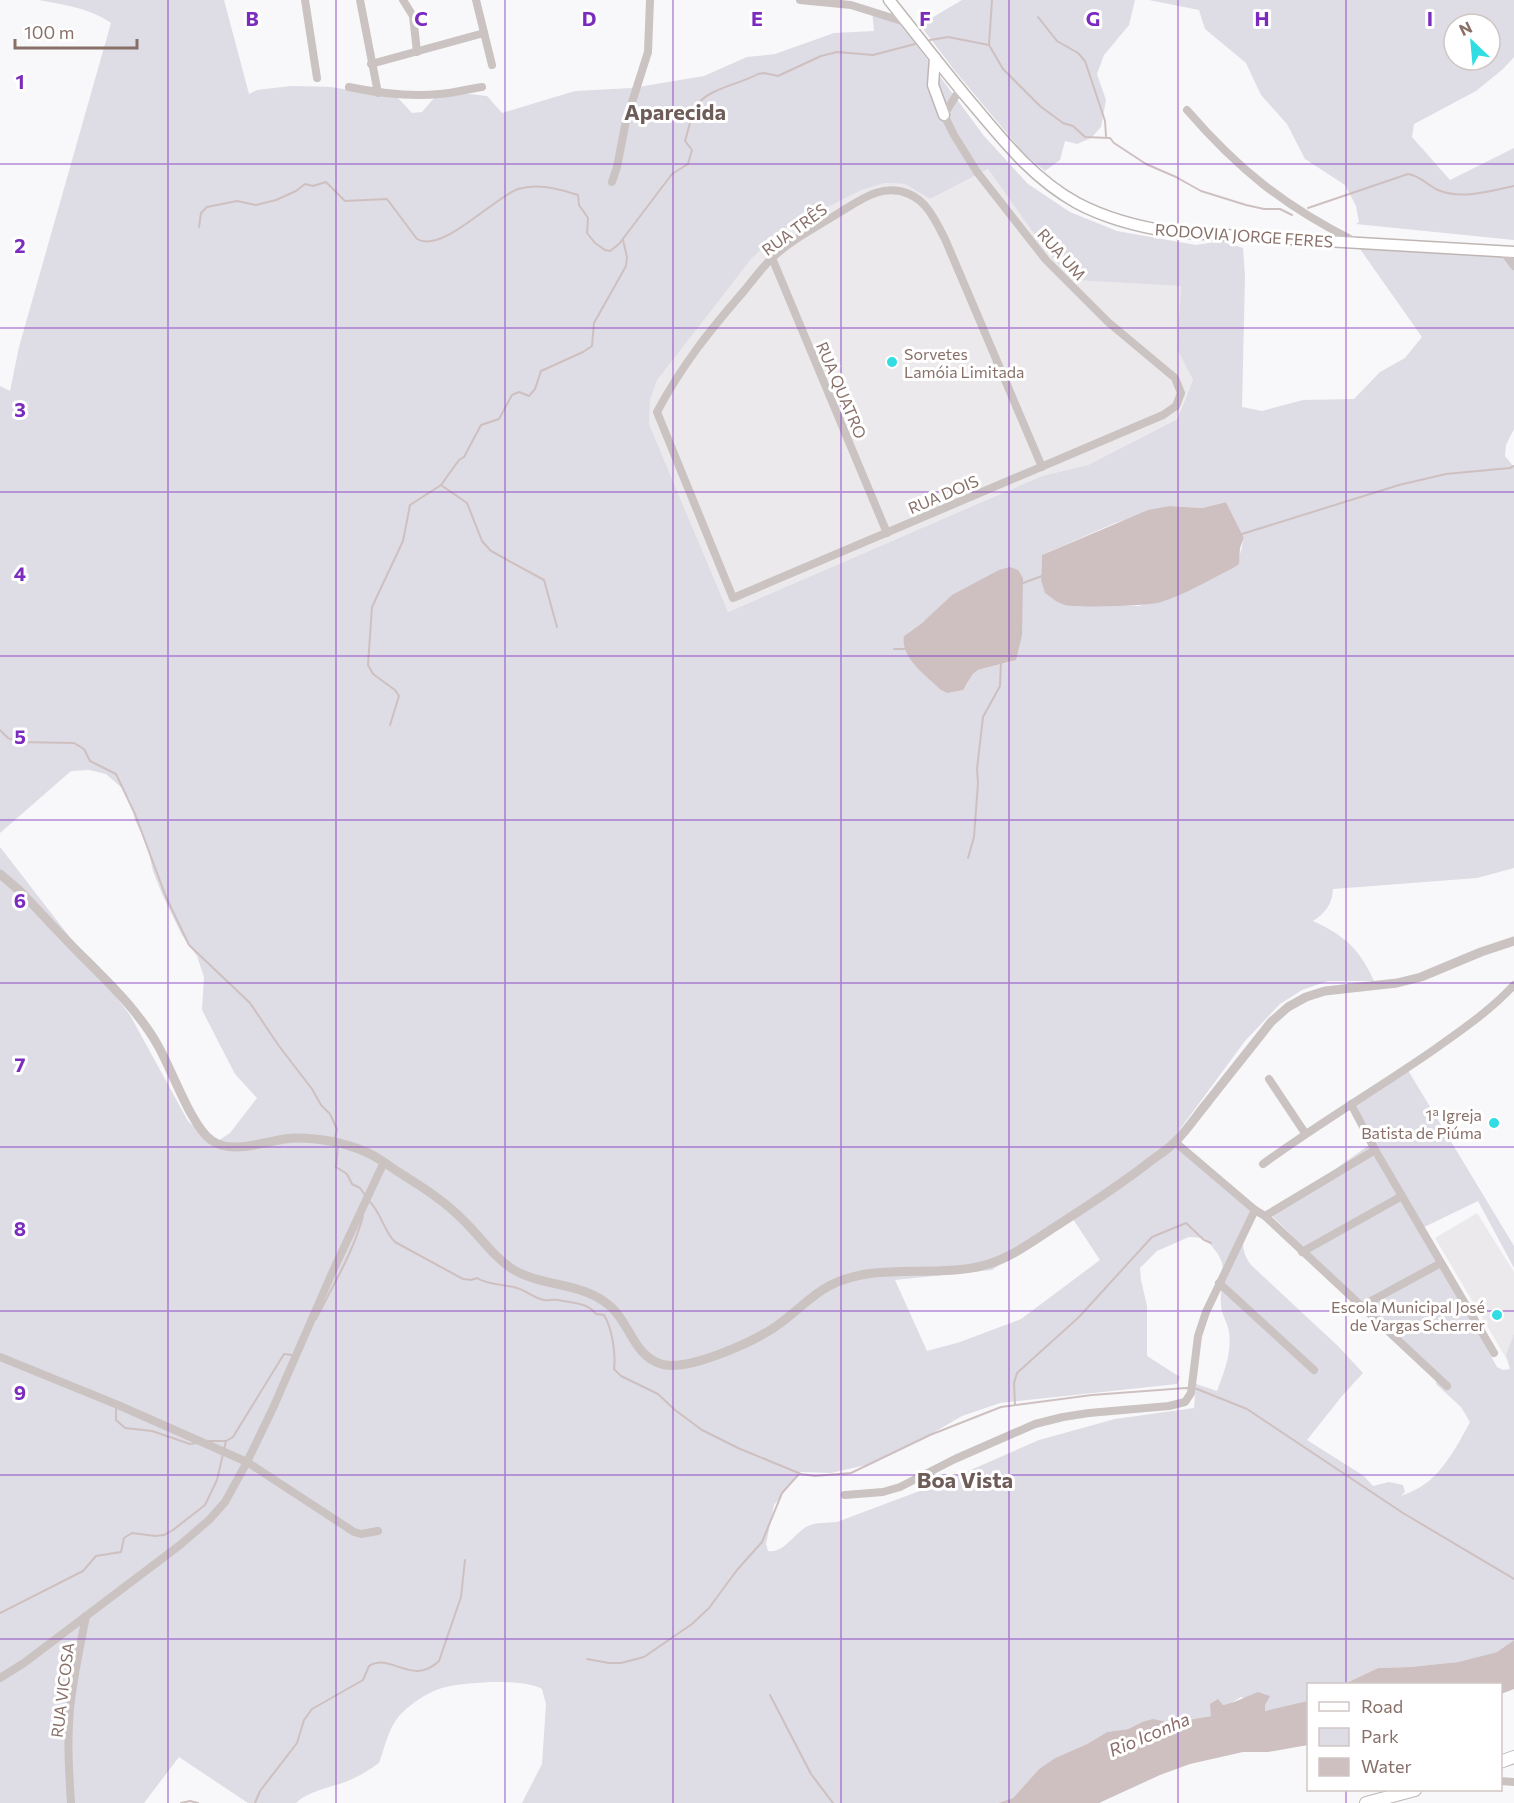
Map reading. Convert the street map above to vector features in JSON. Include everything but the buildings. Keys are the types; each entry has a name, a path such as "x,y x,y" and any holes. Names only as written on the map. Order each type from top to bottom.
{"main road":[{"name":"RODOVIA JORGE FERES","path":"889,0 1000,137 1037,174 1077,203 1109,217 1140,227 1172,232 1508,252"},
{"path":"935,58 933,85 944,115"},
{"path":"1366,1803 1396,1799 1413,1791"}],"street":[{"path":"305,0 317,78"},
{"path":"360,0 378,93"},
{"path":"403,0 413,16 417,52"},
{"path":"476,0 492,65"},
{"path":"612,182 626,121 648,52 650,0"},
{"path":"800,0 851,5 907,22"},
{"path":"372,64 484,33"},
{"path":"349,87 378,93 437,94 482,87"},
{"path":"944,115 960,89"},
{"path":"1187,110 1252,177 1295,208 1358,243"},
{"name":"RUA UM","path":"944,115 977,172 1046,260 1108,322 1175,378 1181,393 1179,401 1163,415"},
{"name":"RUA TRÊS","path":"733,598 657,412 704,337 772,258 812,229 869,195 882,190 896,190 910,194 930,211 945,239 1042,467"},
{"path":"1508,252 1514,266"},
{"name":"RUA QUATRO","path":"772,258 887,533"},
{"name":"RUA DOIS","path":"733,598 1163,415"},
{"path":"0,874 20,891 134,1010 157,1043 197,1122 212,1141 224,1146 236,1147 276,1139 298,1138 324,1140 367,1152 433,1195 460,1217 497,1257 514,1270 531,1277 584,1291 599,1298 615,1312 632,1340 647,1356 661,1364 680,1366 744,1344 771,1330 813,1296 851,1276 966,1269 989,1264 1010,1255 1098,1199 1175,1142 1271,1022 1288,1007 1306,997 1325,991 1397,983 1421,977 1514,941"},
{"path":"1263,1164 1305,1133 1403,1071 1484,1013 1514,986"},
{"path":"1269,1079 1305,1133"},
{"path":"1351,1104 1375,1150 1494,1353"},
{"path":"1175,1142 1265,1216 1447,1386"},
{"path":"1265,1216 1375,1150"},
{"path":"0,1678 24,1663 180,1545 210,1519 225,1502 247,1462 384,1162"},
{"path":"1302,1252 1402,1196"},
{"path":"845,1495 867,1495 900,1487 976,1449 1035,1424 1063,1417 1169,1406 1185,1402 1191,1393 1198,1336 1219,1283 1255,1210"},
{"path":"1360,1307 1441,1263"},
{"path":"1219,1283 1314,1370"},
{"path":"0,1358 139,1414 247,1462 346,1528 361,1534 378,1531"},
{"name":"RUA VICOSA","path":"71,1803 68,1751 70,1709 86,1616"}],"shaded area":[{"path":"988,169 1042,245 1073,280 1181,286 1177,349 1193,380 1176,419 1088,465 1042,476 728,612 649,424 650,400 657,379 752,258 784,229 862,190 885,183 905,184 930,199"},
{"name":"Escola Municipal José de Vargas Scherrer","path":"1477,1213 1514,1272 1514,1357 1509,1363 1435,1238"}],"green space":[{"path":"39,0 224,0 249,94 257,90 291,86 331,87 398,98 412,113 422,112 435,97 461,93 487,96 502,113 575,91 632,88 704,76 747,57 775,54 834,33 874,31 872,10 892,17 893,13 984,136 1028,184 1070,212 1117,231 1196,245 1222,241 1243,248 1245,276 1242,407 1262,411 1303,400 1354,399 1380,372 1405,358 1422,337 1360,249 1514,256 1514,429 1506,445 1505,456 1514,467 1514,868 1477,878 1333,889 1327,908 1313,921 1350,944 1363,960 1374,981 1328,981 1302,990 1280,1004 1245,1041 1175,1136 1253,1212 1243,1239 1244,1252 1251,1265 1339,1347 1363,1373 1307,1440 1364,1476 1373,1486 1389,1482 1403,1485 1405,1492 1401,1496 1422,1486 1437,1473 1450,1457 1470,1422 1461,1407 1436,1384 1437,1376 1271,1215 1369,1145 1355,1099 1406,1067 1514,1246 1514,1268 1478,1201 1420,1229 1497,1367 1503,1370 1510,1369 1506,1355 1514,1334 1514,1640 1497,1652 1458,1662 1378,1668 1346,1683 1307,1683 1307,1702 1265,1711 1265,1705 1241,1697 1230,1704 1223,1705 1211,1716 1171,1723 1142,1722 1128,1729 1107,1732 1055,1758 1039,1769 1013,1798 998,1803 522,1803 542,1764 546,1704 542,1689 523,1683 495,1682 446,1687 422,1697 406,1709 394,1724 379,1763 354,1778 315,1792 296,1803 248,1803 179,1757 144,1803 0,1803 0,847 130,1015 188,1121 199,1132 218,1141 230,1133 257,1098 235,1074 202,1010 204,977 197,956 182,935 162,894 153,871 147,845 135,820 130,800 122,788 106,774 89,770 71,771 0,833 0,386 10,391 19,347 111,23 86,10","holes":["988,169 1042,245 1073,280 1181,286 1177,349 1193,380 1177,419 1088,465 1042,476 728,612 649,424 650,400 657,380 752,258 784,229 862,190 885,183 905,184 930,199","1226,502 1244,538 1239,558 1139,606 1120,605 1041,580 1042,555 1115,523 1170,506 1202,508","926,620 1013,661 978,670 966,686 904,636","1071,1216 1100,1260 1021,1319 960,1342 927,1351 895,1280 992,1270","1189,1237 1204,1238 1219,1256 1223,1270 1221,1306 1230,1340 1227,1362 1217,1391 1196,1384 1194,1408 1115,1419 1039,1440 941,1483 837,1522 808,1526 784,1546 768,1551 766,1544 774,1505 800,1472 831,1473 866,1465 926,1437 962,1416 1000,1403 1177,1384 1180,1377 1147,1356 1147,1306 1140,1268 1157,1251"]},
{"path":"962,0 1135,0 1129,25 1104,55 1097,74 1106,100 1101,127 1091,138 1077,144 1065,141 1060,160 1045,171 1025,155 920,25"},
{"path":"1149,0 1514,0 1514,57 1502,70 1502,12 1442,12 1442,72 1499,72 1476,91 1414,124 1412,137 1450,180 1514,148 1514,240 1356,224 1359,222 1356,206 1345,185 1305,159 1287,124 1261,95 1246,63 1205,29 1199,10"}],"water":[{"path":"1226,502 1244,538 1240,548 1239,564 1197,587 1161,602 1129,605 1065,605 1045,593 1041,580 1042,555 1148,510 1170,506 1202,508"},
{"path":"1010,567 1018,570 1023,578 1022,635 1016,660 978,670 963,690 947,693 941,690 910,659 906,652 904,636 922,623 952,595 999,570"},
{"path":"1514,1640 1514,1689 1502,1694 1502,1683 1346,1683 1378,1668 1458,1662 1497,1652"},
{"name":"Rio Iconha","path":"1258,1692 1270,1696 1265,1705 1265,1711 1307,1701 1307,1745 1268,1752 1243,1752 1190,1764 1099,1803 998,1803 1013,1798 1039,1769 1055,1758 1107,1732 1128,1729 1153,1719 1171,1723 1211,1716 1210,1704 1218,1699 1223,1705"}],"waterway":[{"path":"992,0 989,45 1003,69 1040,106 1063,123 1073,126 1085,137 1110,138 1146,164 1201,191 1246,205 1264,209 1280,209 1292,215"},
{"path":"1038,17 1057,41 1078,53 1085,61 1105,121 1106,136"},
{"path":"930,40 948,37 989,45"},
{"path":"199,227 201,213 207,207 237,201 256,205 276,200 305,184 313,186 326,182 345,201 387,199 417,239 427,242 440,239 453,232 518,189 540,187 578,195 579,205 588,218 587,233 595,243 610,251 619,244 672,174 688,164 692,150 685,141 692,116 698,104 709,94 758,74 778,76 821,56 837,52 873,55 915,44"},
{"path":"1308,208 1408,174 1447,193 1476,194 1514,186"},
{"path":"390,725 399,696 395,690 373,674 368,665 372,607 403,541 410,505 441,485 459,460 464,457 481,425 499,419 512,395 519,392 529,396 535,389 541,371 592,346 594,323 626,266 627,257 623,240"},
{"path":"1242,534 1399,485 1446,474 1514,466"},
{"path":"441,485 467,503 482,541 491,551 544,580 557,627"},
{"path":"1023,583 1042,576"},
{"path":"894,649 905,649"},
{"path":"968,858 974,837 977,769 983,717 1000,686 1001,661"},
{"path":"0,730 8,738 18,742 74,743 84,749 90,761 116,774 135,814 166,897 189,945 250,1003 321,1105 330,1114 337,1129 335,1138"},
{"path":"338,1146 336,1167 347,1174 352,1184 360,1188 365,1195"},
{"path":"368,1200 395,1242 463,1279 477,1278 517,1288 537,1298 578,1304 588,1307 596,1314 604,1315 613,1341 614,1369 621,1376 658,1394 702,1430 738,1448 801,1474 815,1476 851,1473 930,1435 1001,1407 1092,1395 1197,1389 1247,1409 1403,1513 1514,1579"},
{"path":"316,1319 348,1256 363,1216"},
{"path":"1015,1405 1014,1383 1017,1373 1079,1317 1152,1237 1186,1223 1204,1240 1211,1243"},
{"path":"209,1441 226,1441 233,1437 284,1354 292,1355"},
{"path":"116,1409 116,1420 125,1428 152,1431 190,1444 197,1443"},
{"path":"0,1613 83,1571 96,1556 121,1552 124,1538 132,1533 155,1536 164,1535 173,1530 205,1505 217,1480 226,1441"},
{"path":"587,1659 621,1663 644,1657 692,1624 709,1608 737,1570 762,1542 782,1493 799,1474"},
{"path":"255,1803 260,1791 297,1743 304,1720 312,1709 363,1680 369,1666 385,1663 420,1671 439,1661 461,1597 465,1560"},
{"path":"770,1695 811,1774 833,1803"},
{"path":"181,1803 190,1801 198,1803"}],"place":[{"name":"Sorvetes Lamóia Limitada","path":"892,362"},
{"name":"1ª Igreja Batista de Piúma","path":"1494,1123"},
{"name":"Escola Municipal José de Vargas Scherrer","path":"1497,1315"}],"district":[{"name":"Aparecida","path":"675,111"},
{"name":"Boa Vista","path":"965,1479"}]}
